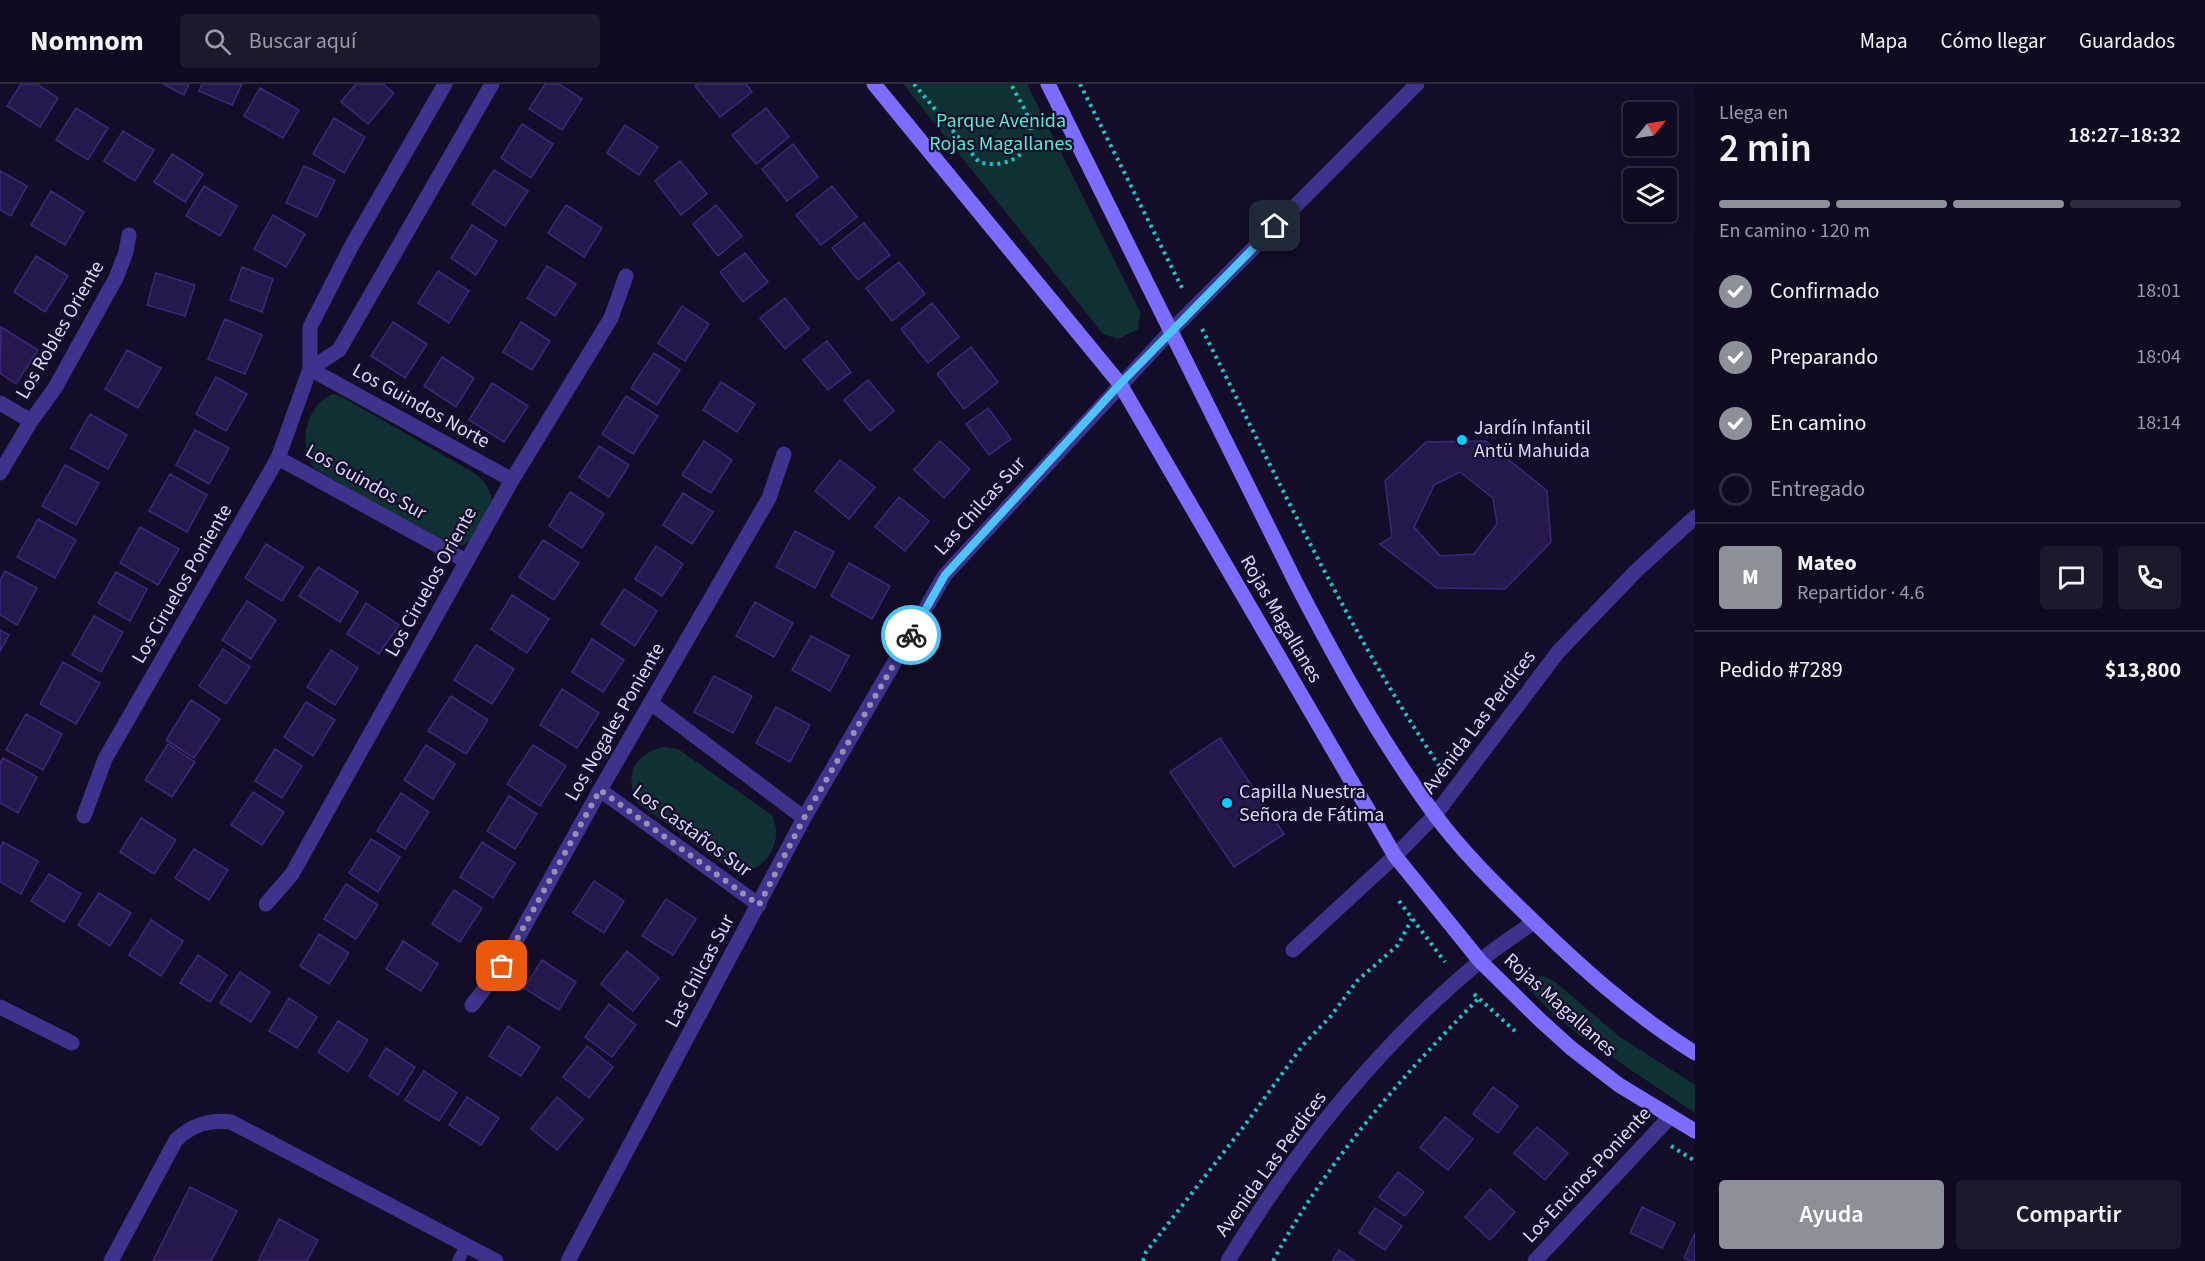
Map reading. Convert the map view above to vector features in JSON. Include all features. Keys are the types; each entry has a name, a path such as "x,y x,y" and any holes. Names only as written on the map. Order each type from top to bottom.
{"street":[{"name":"Los Ciruelos Poniente","path":"84,816 105,759 278,458 310,369 310,327 352,245 445,84"},
{"path":"310,369 339,350 492,84"},
{"name":"Rojas Magallanes","path":"874,84 1120,384 1395,856 1480,961 1571,1048 1619,1085 1670,1118 1695,1131"},
{"name":"Rojas Magallanes","path":"1048,84 1328,644 1391,749 1435,815 1465,852 1577,964 1623,1003 1695,1053"},
{"name":"Las Chilcas Sur","path":"568,1261 804,818 945,575 1192,309 1417,84"},
{"name":"Los Robles Oriente","path":"0,474 31,420 55,388 116,278 124,258 129,235"},
{"name":"Los Ciruelos Oriente","path":"266,904 292,874 512,480 611,318 626,276"},
{"name":"Los Guindos Norte","path":"310,369 512,480"},
{"path":"0,403 31,420"},
{"name":"Los Nogales Poniente","path":"472,1005 502,966 600,790 769,498 784,454"},
{"name":"Los Guindos Sur","path":"278,458 466,561"},
{"name":"Avenida Las Perdices","path":"1293,950 1395,856 1435,815 1558,652 1636,571 1695,517"},
{"path":"651,703 804,818"},
{"name":"Los Castaños Sur","path":"600,790 759,905"},
{"name":"Avenida Las Perdices","path":"1228,1261 1272,1191 1339,1105 1416,1019 1480,961 1534,922"},
{"path":"0,1007 72,1043"},
{"name":"Los Encinos Poniente","path":"1535,1261 1670,1118"},
{"path":"111,1261 176,1140 193,1126 218,1120 231,1122 496,1261"}],"lane":[{"path":"458,1261 466,1246"}],"path":[{"path":"914,84 980,162 989,165 1005,164 1021,155 1031,130 1011,84"},
{"path":"1080,84 1316,558 1389,689 1455,789"},
{"path":"1143,1261 1146,1252 1245,1125 1303,1045 1331,1016 1357,981 1398,945 1412,919"},
{"path":"1273,1261 1313,1195 1350,1142 1434,1044 1479,998"}],"green space":[{"name":"Parque Avenida Rojas Magallanes","path":"903,84 1027,84 1140,312 1138,329 1118,339 1103,334"},
{"path":"333,394 344,398 480,477 489,490 492,500 491,511 481,528 469,541 460,546 447,546 314,468 306,449 307,427 316,407 323,399"},
{"path":"663,747 678,749 772,815 776,829 775,842 763,863 749,871 733,871 638,803 632,785 634,768 645,755"},
{"path":"1543,976 1554,981 1620,1037 1695,1085 1695,1113 1579,1035 1550,1011 1530,990 1531,980"}],"building":[{"path":"21,84 37,84 58,98 40,127 7,106"},
{"path":"163,84 189,84 184,95"},
{"path":"202,84 242,84 232,105 199,91"},
{"path":"356,84 383,84 394,93 368,124 341,102"},
{"path":"545,84 559,84 582,99 562,130 529,109"},
{"path":"697,84 746,84 752,92 720,117 695,86"},
{"path":"260,88 299,110 283,138 244,116"},
{"path":"76,108 108,128 88,160 56,140"},
{"path":"766,108 789,137 756,164 732,135"},
{"path":"334,118 365,137 344,173 313,154"},
{"path":"522,124 553,144 531,178 501,158"},
{"path":"625,125 658,147 639,175 607,153"},
{"path":"123,131 154,150 135,181 104,161"},
{"path":"793,144 818,177 787,201 762,169"},
{"path":"172,154 203,174 185,202 154,182"},
{"path":"680,161 707,194 681,215 655,181"},
{"path":"304,166 335,180 317,217 286,203"},
{"path":"494,170 528,191 505,226 472,204"},
{"path":"0,171 27,186 11,216 0,210"},
{"path":"204,186 237,206 220,236 186,216"},
{"path":"832,186 857,217 821,245 796,215"},
{"path":"51,191 84,212 65,245 31,225"},
{"path":"566,205 602,228 584,257 548,233"},
{"path":"716,205 742,236 718,256 693,224"},
{"path":"273,215 305,234 286,267 254,249"},
{"path":"864,223 890,255 858,280 832,248"},
{"path":"472,225 497,241 476,275 451,258"},
{"path":"745,253 768,282 743,302 720,272"},
{"path":"36,256 68,276 45,312 14,292"},
{"path":"899,262 925,294 892,321 866,288"},
{"path":"547,266 576,284 555,316 527,298"},
{"path":"242,267 273,279 262,312 230,300"},
{"path":"438,271 469,291 449,323 418,303"},
{"path":"156,273 195,285 185,316 147,305"},
{"path":"785,298 809,329 785,349 760,318"},
{"path":"932,303 959,337 928,363 901,329"},
{"path":"682,306 709,324 685,361 658,343"},
{"path":"225,319 262,335 245,374 208,359"},
{"path":"393,322 427,344 405,378 371,356"},
{"path":"521,322 550,341 532,370 503,352"},
{"path":"1,327 38,350 16,384 0,373"},
{"path":"827,341 851,372 828,390 803,360"},
{"path":"971,347 998,382 964,409 937,374"},
{"path":"127,350 161,368 138,408 105,389"},
{"path":"654,353 680,370 657,405 631,388"},
{"path":"442,357 474,378 456,407 424,386"},
{"path":"216,377 247,394 226,431 196,414"},
{"path":"868,380 894,411 870,431 844,400"},
{"path":"721,382 755,404 737,432 703,410"},
{"path":"492,383 528,406 504,442 469,420"},
{"path":"626,396 658,416 633,454 602,434"},
{"path":"988,408 1011,439 989,455 966,424"},
{"path":"90,414 127,435 108,469 71,448"},
{"path":"195,430 229,448 209,484 176,465"},
{"path":"704,441 732,460 711,493 682,475"},
{"path":"940,441 970,469 944,498 914,470"},
{"path":"1486,441 1547,491 1551,542 1505,589 1437,588 1380,544 1392,537 1385,481 1426,442","holes":["1460,472 1493,498 1497,524 1474,554 1440,556 1414,527 1434,485"]},
{"path":"599,446 629,465 609,497 579,477"},
{"path":"840,460 875,487 849,519 815,491"},
{"path":"65,465 99,483 76,525 42,506"},
{"path":"170,474 207,495 187,532 149,511"},
{"path":"570,492 604,514 582,548 549,526"},
{"path":"683,493 713,512 692,544 663,525"},
{"path":"899,497 929,521 905,551 875,527"},
{"path":"38,519 76,540 55,578 17,557"},
{"path":"140,527 179,549 158,585 120,563"},
{"path":"795,531 834,552 815,588 776,567"},
{"path":"543,540 579,563 554,600 519,577"},
{"path":"266,544 303,567 282,601 245,578"},
{"path":"656,546 683,564 662,596 635,579"},
{"path":"849,563 890,586 872,619 831,596"},
{"path":"318,567 358,592 340,622 299,596"},
{"path":"5,571 37,588 17,625 0,615 0,580"},
{"path":"116,572 147,589 130,621 98,603"},
{"path":"624,589 657,611 635,646 601,624"},
{"path":"512,595 549,619 527,653 491,629"},
{"path":"247,601 276,620 251,659 222,640"},
{"path":"755,602 793,623 774,657 736,636"},
{"path":"366,603 399,625 379,654 347,634"},
{"path":"94,616 123,632 101,672 72,655"},
{"path":"0,630 9,635 0,651"},
{"path":"811,636 849,656 830,691 792,670"},
{"path":"592,639 624,660 603,692 572,672"},
{"path":"476,645 514,669 492,704 454,680"},
{"path":"223,649 250,667 226,704 199,686"},
{"path":"331,650 358,668 335,705 307,687"},
{"path":"63,662 100,683 76,724 40,704"},
{"path":"714,676 752,696 733,733 694,712"},
{"path":"562,689 599,713 577,748 540,725"},
{"path":"451,696 488,720 466,754 428,731"},
{"path":"191,700 220,719 194,758 166,740"},
{"path":"306,702 335,720 313,756 284,737"},
{"path":"776,707 810,725 790,762 756,743"},
{"path":"26,714 62,734 43,770 6,750"},
{"name":"Capilla Nuestra Señora de Fátima","path":"1220,738 1284,834 1234,867 1170,772"},
{"path":"168,744 195,762 172,797 145,780"},
{"path":"426,745 455,764 433,799 404,780"},
{"path":"533,745 566,766 540,806 507,784"},
{"path":"275,749 302,766 282,798 255,781"},
{"path":"3,758 37,777 18,813 0,803 0,763"},
{"path":"253,792 284,812 262,845 231,825"},
{"path":"401,793 429,812 405,849 377,831"},
{"path":"509,796 537,814 515,849 487,831"},
{"path":"141,818 176,840 154,874 120,852"},
{"path":"371,839 400,857 378,892 349,873"},
{"path":"3,842 38,861 21,894 0,882 0,848"},
{"path":"482,842 515,863 493,898 460,877"},
{"path":"194,849 228,870 209,900 175,878"},
{"path":"49,874 81,894 64,922 31,901"},
{"path":"594,881 624,901 604,933 573,913"},
{"path":"346,884 378,905 356,939 324,919"},
{"path":"454,890 482,908 460,942 432,924"},
{"path":"99,893 131,913 110,946 78,925"},
{"path":"666,899 696,919 673,955 642,936"},
{"path":"151,920 183,941 161,976 129,955"},
{"path":"319,934 349,953 329,984 300,966"},
{"path":"403,941 438,964 421,991 386,969"},
{"path":"627,951 659,978 633,1011 601,984"},
{"path":"198,955 227,975 210,1002 180,983"},
{"path":"542,960 576,982 559,1010 524,988"},
{"path":"240,972 270,992 251,1022 220,1003"},
{"path":"289,998 317,1017 297,1048 269,1031"},
{"path":"609,1004 636,1025 612,1057 585,1037"},
{"path":"338,1021 368,1040 348,1072 318,1052"},
{"path":"508,1026 540,1047 521,1076 489,1056"},
{"path":"587,1046 613,1067 589,1098 563,1077"},
{"path":"386,1048 415,1067 398,1095 369,1076"},
{"path":"424,1071 457,1093 439,1121 405,1100"},
{"path":"1493,1087 1518,1106 1498,1133 1473,1114"},
{"path":"467,1097 499,1118 481,1145 449,1125"},
{"path":"557,1097 583,1119 557,1150 531,1129"},
{"path":"1445,1117 1473,1139 1448,1170 1420,1148"},
{"path":"1537,1127 1568,1153 1545,1180 1514,1153"},
{"path":"1398,1172 1424,1192 1405,1216 1379,1197"},
{"path":"190,1187 237,1211 211,1261 153,1261"},
{"path":"1490,1189 1515,1212 1490,1240 1465,1217"},
{"path":"1642,1207 1675,1223 1662,1248 1630,1233"},
{"path":"1375,1208 1402,1226 1385,1250 1359,1233"},
{"path":"279,1219 318,1240 307,1261 258,1261"},
{"path":"1695,1233 1695,1261 1690,1261 1684,1258"},
{"path":"1339,1250 1355,1261 1332,1261"}],"way so far":[{"path":"502,966 600,790 759,905 804,818 911,635"}],"place":[{"name":"Jardín Infantil Antü Mahuida","path":"1462,440"},
{"name":"Capilla Nuestra Señora de Fátima","path":"1227,803"}],"route":[{"path":"911,635 945,575 1120,384 1275,226"}]}
